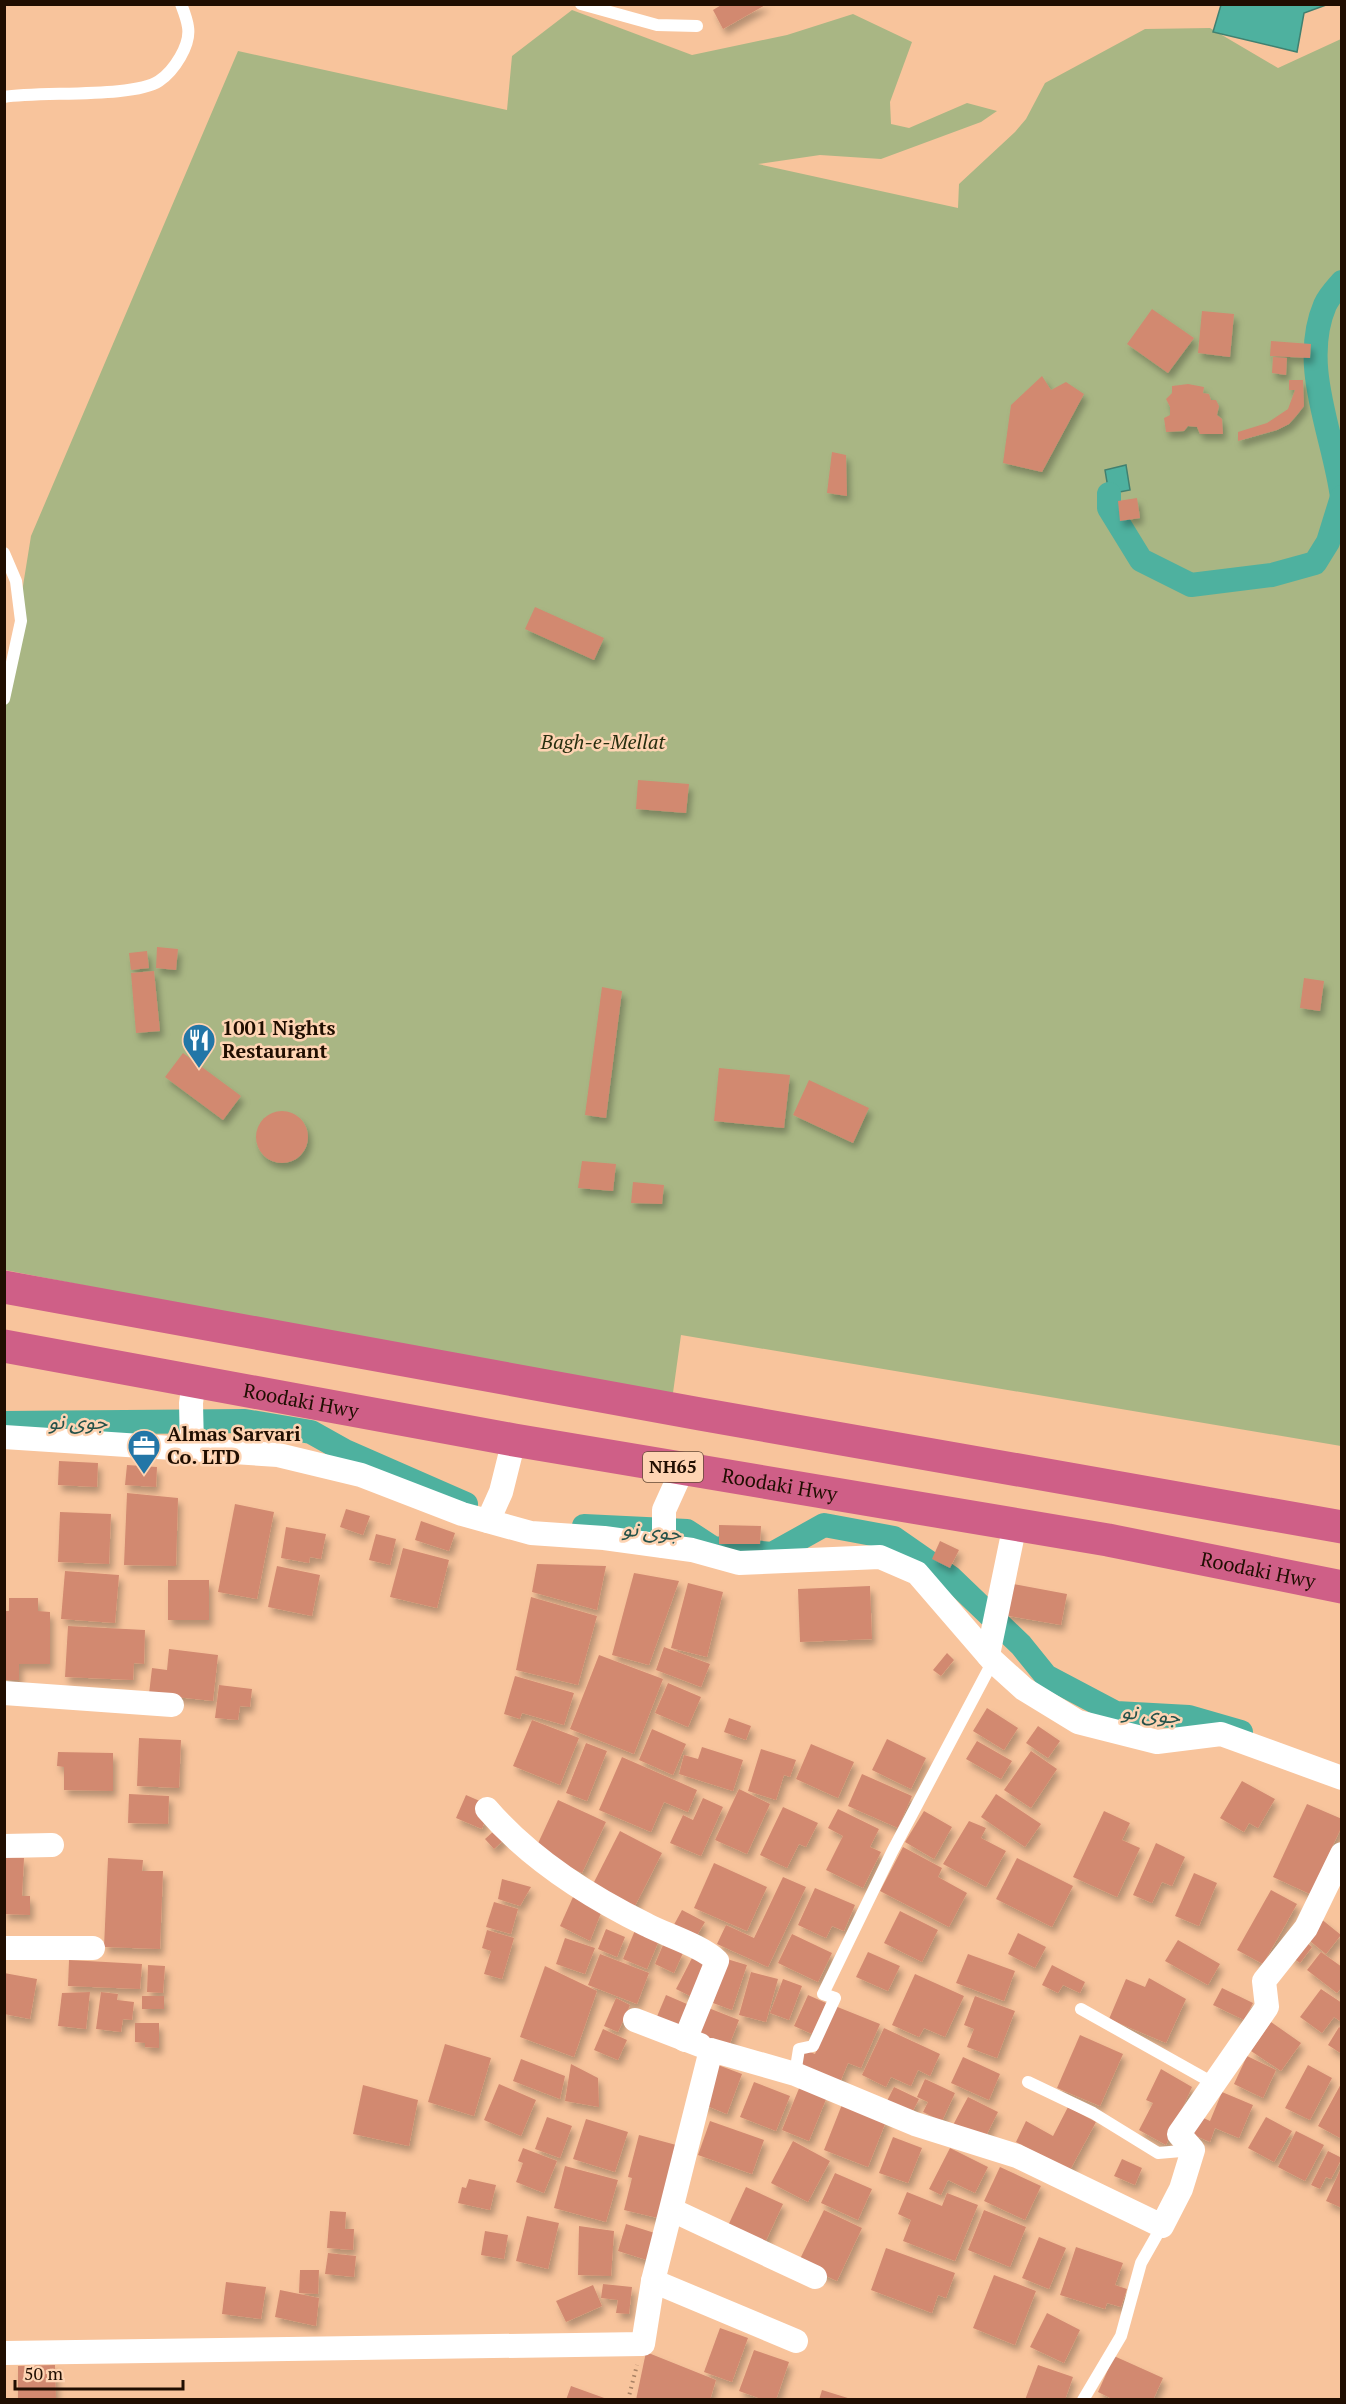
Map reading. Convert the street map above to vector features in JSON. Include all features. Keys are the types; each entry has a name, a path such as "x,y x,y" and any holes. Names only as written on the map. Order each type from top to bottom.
{"highway":[{"path":"4,1287 700,1414 1341,1527"},
{"name":"Roodaki Hwy","path":"4,1346 193,1392 514,1440 1015,1524 1341,1587"}],"street":[{"path":"191,1439 193,1392"},
{"path":"4,1437 191,1439 278,1455 361,1475 462,1514 489,1519 531,1533 664,1530 693,1550 739,1563 880,1557 917,1573 991,1658 1024,1689 1078,1722 1158,1743 1221,1734 1341,1778"},
{"path":"489,1519 501,1492 514,1440"},
{"path":"664,1530 684,1468"},
{"path":"991,1658 992,1631 1015,1524"},
{"path":"4,1693 172,1705"},
{"path":"487,1809 509,1834 543,1863 645,1924 717,1961 685,2040"},
{"path":"4,1846 52,1845"},
{"path":"635,2020 711,2050 795,2074 915,2124 1017,2156 1161,2226 1181,2189 1193,2150 1179,2134 1267,2007 1264,1980 1306,1928 1341,1854"},
{"path":"4,1948 93,1948"},
{"path":"4,2353 643,2344 653,2281 711,2050"},
{"path":"672,2210 815,2277"},
{"path":"653,2281 796,2341"}],"lane":[{"path":"4,97 25,93 122,91 158,82 181,58 189,29 182,4"},
{"path":"581,4 657,25 697,26"},
{"path":"4,553 16,581 21,621 4,699"},
{"path":"795,2074 799,2049 813,2046 835,1998 823,1994 991,1658"},
{"path":"1081,2009 1213,2083"},
{"path":"1028,2082 1093,2113 1158,2154 1193,2150"},
{"path":"1083,2400 1121,2336 1141,2263 1161,2226"}],"path":[{"path":"628,2400 643,2344"}],"green space":[{"name":"Bagh-e-Mellat","path":"572,10 692,55 787,35 853,14 912,42 890,102 891,124 909,128 967,103 997,111 981,122 881,159 820,155 758,164 958,208 959,184 1015,132 1026,119 1045,83 1145,29 1210,28 1278,68 1341,39 1341,1446 681,1335 672,1400 5,1270 4,704 31,536 238,51 507,110 512,56"}],"water":[{"path":"1221,4 1326,5 1304,13 1297,52 1213,32"},
{"path":"1126,465 1130,490 1109,494 1105,470"}],"building":[{"path":"723,4 767,4 723,29 713,10"},
{"path":"1152,309 1194,338 1168,373 1127,344"},
{"path":"1202,311 1234,314 1230,357 1198,353"},
{"path":"1271,341 1311,344 1310,358 1270,356"},
{"path":"1273,357 1287,358 1286,375 1272,373"},
{"path":"1042,376 1051,390 1066,382 1084,394 1042,472 1003,463 1011,405"},
{"path":"1289,380 1303,380 1304,406 1297,415 1289,424 1277,430 1238,441 1238,432 1267,423 1288,409 1295,390 1289,390"},
{"path":"1188,384 1204,387 1203,393 1209,394 1211,400 1216,400 1219,406 1217,415 1222,419 1223,434 1200,434 1197,427 1188,426 1184,431 1166,432 1164,418 1170,415 1170,407 1166,399 1172,393 1172,386"},
{"path":"832,452 846,455 847,496 827,493"},
{"path":"1137,498 1140,518 1120,521 1118,501"},
{"path":"535,607 604,638 594,660 525,629"},
{"path":"638,780 689,784 686,813 636,809"},
{"path":"157,947 178,949 176,970 156,968"},
{"path":"147,951 149,968 131,970 129,953"},
{"path":"154,971 160,1031 136,1033 131,973"},
{"path":"1304,978 1324,981 1320,1011 1300,1008"},
{"path":"602,987 622,991 606,1118 585,1115"},
{"path":"183,1053 241,1096 223,1120 165,1077"},
{"path":"719,1068 790,1075 784,1128 714,1121"},
{"path":"809,1080 869,1108 853,1143 793,1115"},
{"path":"282,1111 292,1113 300,1119 306,1127 308,1137 306,1147 300,1155 292,1161 282,1163 272,1161 264,1155 258,1147 256,1137 258,1127 264,1119 272,1113"},
{"path":"582,1161 616,1164 613,1191 578,1188"},
{"path":"633,1182 664,1185 662,1204 631,1203"},
{"path":"59,1461 98,1463 97,1487 58,1485"},
{"path":"127,1465 157,1467 156,1487 125,1485"},
{"path":"127,1493 178,1498 176,1566 124,1565"},
{"path":"235,1504 274,1512 257,1599 218,1592"},
{"path":"346,1509 370,1516 363,1535 340,1527"},
{"path":"60,1512 111,1514 109,1564 58,1562"},
{"path":"421,1521 455,1533 449,1551 415,1540"},
{"path":"719,1525 761,1526 760,1544 719,1544"},
{"path":"286,1527 326,1534 321,1559 310,1557 309,1563 281,1558"},
{"path":"376,1534 396,1539 390,1565 369,1560"},
{"path":"940,1541 959,1550 950,1568 932,1559"},
{"path":"403,1548 449,1560 437,1608 390,1597"},
{"path":"537,1564 606,1566 597,1610 532,1592"},
{"path":"277,1566 320,1575 312,1616 268,1607"},
{"path":"65,1571 119,1575 115,1623 61,1619"},
{"path":"634,1573 679,1581 649,1665 612,1655"},
{"path":"168,1580 209,1580 209,1620 168,1620"},
{"path":"688,1583 723,1592 707,1657 671,1648"},
{"path":"1008,1583 1067,1594 1061,1625 1003,1615"},
{"path":"870,1586 872,1639 800,1642 798,1589"},
{"path":"531,1597 597,1616 578,1685 516,1670"},
{"path":"9,1598 38,1598 38,1611 50,1612 50,1664 19,1664 19,1680 4,1680 4,1611 9,1611"},
{"path":"68,1626 145,1630 144,1664 134,1663 133,1680 65,1677"},
{"path":"664,1647 710,1664 701,1687 656,1670"},
{"path":"169,1649 218,1655 213,1701 149,1694 152,1668 167,1670"},
{"path":"947,1653 954,1660 941,1676 933,1670"},
{"path":"599,1655 663,1679 634,1754 570,1729"},
{"path":"515,1676 574,1693 564,1725 522,1713 520,1719 504,1714"},
{"path":"668,1683 701,1697 688,1727 655,1713"},
{"path":"219,1685 252,1689 250,1707 240,1706 238,1720 215,1718"},
{"path":"987,1708 1018,1728 1004,1750 973,1731"},
{"path":"729,1718 751,1726 746,1740 724,1732"},
{"path":"532,1720 579,1738 560,1785 513,1766"},
{"path":"1038,1726 1060,1741 1048,1758 1026,1743"},
{"path":"652,1729 686,1744 673,1775 639,1760"},
{"path":"139,1738 181,1740 179,1788 137,1786"},
{"path":"887,1739 926,1758 911,1789 872,1770"},
{"path":"977,1741 1012,1761 1001,1779 966,1759"},
{"path":"586,1743 607,1751 587,1801 566,1793"},
{"path":"811,1744 854,1762 838,1798 796,1779"},
{"path":"702,1747 743,1760 733,1791 679,1774 684,1755 698,1759"},
{"path":"761,1749 796,1760 790,1777 784,1775 776,1800 748,1791"},
{"path":"1031,1751 1057,1769 1031,1808 1004,1790"},
{"path":"58,1752 113,1753 113,1791 64,1790 64,1767 57,1766"},
{"path":"622,1757 697,1790 688,1812 664,1802 651,1832 599,1810"},
{"path":"862,1774 912,1796 898,1828 848,1806"},
{"path":"1242,1781 1275,1799 1258,1828 1249,1823 1244,1832 1220,1818"},
{"path":"739,1789 770,1804 747,1854 715,1840"},
{"path":"129,1794 169,1796 168,1824 128,1823"},
{"path":"996,1794 1041,1824 1025,1847 981,1817"},
{"path":"466,1795 482,1802 476,1814 486,1818 482,1829 456,1818"},
{"path":"703,1798 723,1807 701,1856 670,1843 683,1815 693,1820"},
{"path":"558,1800 606,1822 582,1873 534,1852"},
{"path":"1307,1804 1342,1819 1342,1826 1310,1894 1273,1877"},
{"path":"783,1807 818,1823 806,1847 799,1844 787,1868 760,1855"},
{"path":"838,1809 879,1829 870,1847 881,1852 863,1888 826,1870 843,1836 828,1828"},
{"path":"924,1811 952,1827 934,1859 905,1842"},
{"path":"1104,1811 1130,1823 1122,1840 1140,1848 1117,1897 1073,1877"},
{"path":"969,1821 986,1828 981,1838 1006,1851 986,1887 943,1864"},
{"path":"496,1829 505,1839 494,1849 485,1839"},
{"path":"620,1831 662,1853 633,1910 591,1888"},
{"path":"1156,1843 1185,1857 1172,1886 1162,1882 1152,1903 1133,1895"},
{"path":"903,1847 942,1868 938,1877 967,1893 949,1927 880,1891"},
{"path":"4,1857 24,1858 22,1896 30,1896 30,1915 4,1914"},
{"path":"108,1858 143,1860 142,1871 163,1871 160,1949 104,1947"},
{"path":"1017,1858 1073,1886 1052,1927 996,1899"},
{"path":"714,1863 767,1887 747,1931 694,1908"},
{"path":"1194,1873 1217,1883 1199,1926 1175,1916"},
{"path":"783,1877 806,1887 768,1967 717,1944 726,1925 754,1938"},
{"path":"502,1879 531,1887 520,1906 498,1899"},
{"path":"815,1888 855,1905 844,1931 832,1926 826,1938 798,1925"},
{"path":"1271,1890 1297,1904 1263,1964 1237,1950"},
{"path":"573,1897 601,1913 590,1941 560,1926"},
{"path":"494,1902 518,1909 511,1934 486,1927"},
{"path":"682,1910 705,1922 692,1944 670,1932"},
{"path":"900,1911 938,1930 922,1962 884,1943"},
{"path":"1320,1918 1341,1935 1326,1954 1305,1937"},
{"path":"636,1928 660,1938 647,1969 623,1959"},
{"path":"606,1929 625,1937 617,1957 598,1949"},
{"path":"487,1930 514,1938 502,1979 484,1974 491,1951 482,1948"},
{"path":"1018,1933 1046,1947 1035,1968 1008,1954"},
{"path":"792,1934 832,1953 818,1982 778,1963"},
{"path":"565,1938 595,1948 585,1974 556,1964"},
{"path":"1302,1939 1312,1947 1300,1963 1290,1956"},
{"path":"1178,1940 1220,1964 1208,1985 1165,1961"},
{"path":"663,1945 683,1953 674,1973 655,1964"},
{"path":"868,1952 900,1966 888,1991 856,1977"},
{"path":"1321,1952 1342,1967 1342,1987 1337,1993 1307,1970"},
{"path":"600,1954 649,1973 637,2004 588,1985"},
{"path":"968,1954 1015,1971 1004,2001 956,1983"},
{"path":"692,1958 713,1968 698,2000 676,1989"},
{"path":"727,1959 747,1965 732,2010 713,2003"},
{"path":"69,1960 142,1964 140,1989 68,1986"},
{"path":"148,1965 165,1966 163,1993 147,1992"},
{"path":"1052,1965 1085,1982 1080,1993 1063,1985 1058,1993 1042,1985"},
{"path":"545,1966 597,1991 574,2057 520,2037"},
{"path":"751,1972 778,1979 766,2022 739,2015"},
{"path":"4,1973 37,1979 30,2019 4,2014"},
{"path":"915,1974 964,1996 945,2037 924,2028 919,2037 892,2025"},
{"path":"1149,1978 1186,1999 1166,2043 1109,2019 1126,1979 1145,1987"},
{"path":"783,1979 802,1986 789,2020 770,2013"},
{"path":"1222,1988 1253,2003 1244,2020 1213,2005"},
{"path":"1321,1989 1342,2003 1342,2019 1340,2021 1334,2017 1322,2033 1300,2017"},
{"path":"90,1992 86,2029 58,2026 62,1993"},
{"path":"101,1992 118,1994 117,2000 134,2002 132,2020 123,2019 121,2032 96,2029"},
{"path":"666,1995 694,2007 681,2038 653,2026"},
{"path":"808,1995 826,2003 812,2034 794,2026"},
{"path":"142,1996 164,1996 164,2009 142,2009"},
{"path":"975,1996 1015,2011 997,2058 967,2047 974,2029 964,2025"},
{"path":"616,1998 630,2005 618,2032 604,2026"},
{"path":"701,2005 739,2020 727,2051 688,2036"},
{"path":"835,2006 880,2024 861,2068 848,2063 839,2085 798,2068 805,2050 815,2054"},
{"path":"1271,2022 1301,2043 1281,2071 1251,2051"},
{"path":"135,2023 159,2023 159,2048 145,2047 145,2043 135,2042"},
{"path":"1339,2027 1342,2029 1342,2054 1328,2045"},
{"path":"884,2028 940,2054 930,2076 918,2070 911,2086 891,2077 886,2087 862,2075"},
{"path":"603,2029 627,2040 618,2060 594,2050"},
{"path":"1080,2035 1123,2054 1100,2106 1057,2088"},
{"path":"445,2044 491,2058 474,2116 428,2102"},
{"path":"1247,2056 1276,2070 1263,2098 1234,2084"},
{"path":"963,2057 1000,2074 989,2100 951,2083"},
{"path":"521,2059 565,2076 560,2099 513,2081"},
{"path":"571,2064 598,2078 599,2107 565,2101"},
{"path":"718,2065 742,2074 727,2114 702,2104"},
{"path":"1308,2065 1332,2078 1310,2120 1285,2108"},
{"path":"1161,2069 1192,2087 1166,2145 1139,2130 1153,2103 1146,2100"},
{"path":"925,2079 955,2093 942,2121 923,2112 928,2102 917,2097"},
{"path":"754,2082 790,2096 776,2131 740,2117"},
{"path":"1342,2082 1342,2139 1318,2126"},
{"path":"499,2084 536,2100 521,2136 484,2120"},
{"path":"363,2085 418,2100 409,2146 353,2134"},
{"path":"800,2086 827,2097 809,2141 782,2130"},
{"path":"894,2087 919,2099 911,2115 886,2103"},
{"path":"1222,2092 1253,2105 1239,2138 1215,2128 1210,2142 1189,2133 1197,2115 1210,2121"},
{"path":"968,2097 998,2112 983,2142 952,2127"},
{"path":"843,2102 887,2119 868,2167 824,2150"},
{"path":"1068,2107 1096,2122 1070,2170 1016,2142 1026,2121 1053,2136"},
{"path":"547,2117 572,2126 560,2158 535,2149"},
{"path":"1266,2117 1292,2131 1274,2162 1248,2148"},
{"path":"586,2119 628,2132 615,2172 573,2159"},
{"path":"710,2121 764,2140 752,2174 698,2155"},
{"path":"1296,2131 1324,2145 1305,2181 1278,2167"},
{"path":"639,2135 680,2146 662,2219 624,2210 632,2178 628,2177"},
{"path":"893,2137 922,2148 908,2183 879,2173"},
{"path":"793,2141 830,2161 808,2202 771,2183"},
{"path":"523,2148 557,2161 544,2193 516,2182 523,2163 518,2161"},
{"path":"950,2148 988,2167 975,2193 948,2180 941,2195 929,2189"},
{"path":"1328,2151 1342,2158 1331,2179 1326,2177 1320,2189 1311,2185"},
{"path":"1122,2159 1142,2168 1135,2185 1114,2176"},
{"path":"565,2166 618,2180 606,2222 554,2208"},
{"path":"1342,2166 1342,2208 1326,2201"},
{"path":"1000,2167 1041,2186 1025,2220 984,2201"},
{"path":"835,2173 872,2189 858,2220 821,2203"},
{"path":"469,2179 496,2185 490,2210 458,2203 462,2187 466,2188"},
{"path":"746,2187 783,2204 763,2247 726,2230"},
{"path":"907,2192 942,2206 947,2193 978,2205 955,2261 903,2241 911,2220 898,2214"},
{"path":"824,2210 862,2228 837,2281 798,2263"},
{"path":"984,2210 1026,2227 1010,2267 968,2250"},
{"path":"330,2211 346,2212 345,2229 354,2229 353,2250 327,2248"},
{"path":"527,2216 559,2223 548,2269 516,2261"},
{"path":"626,2224 658,2234 650,2261 618,2251"},
{"path":"579,2226 614,2231 611,2276 578,2275"},
{"path":"485,2231 508,2235 504,2259 481,2255"},
{"path":"1039,2237 1066,2248 1049,2289 1022,2278"},
{"path":"1076,2247 1123,2263 1115,2285 1127,2289 1121,2307 1107,2303 1105,2309 1060,2295"},
{"path":"886,2248 955,2273 946,2298 938,2295 932,2313 871,2290"},
{"path":"328,2253 356,2256 354,2277 325,2274"},
{"path":"300,2270 319,2270 318,2294 299,2293"},
{"path":"994,2275 1036,2291 1015,2345 973,2328"},
{"path":"226,2282 266,2287 261,2319 222,2314"},
{"path":"603,2284 632,2287 629,2314 616,2313 618,2300 601,2298"},
{"path":"593,2285 602,2306 566,2322 556,2301"},
{"path":"280,2290 319,2298 316,2326 275,2317"},
{"path":"1047,2313 1080,2330 1064,2363 1030,2347"},
{"path":"720,2328 748,2338 732,2382 704,2372"},
{"path":"754,2350 789,2362 776,2400 764,2400 739,2391"},
{"path":"646,2352 716,2380 710,2400 636,2400"},
{"path":"1114,2356 1163,2378 1153,2400 1114,2400 1098,2392"},
{"path":"55,2365 56,2400 18,2400 18,2366"},
{"path":"1038,2365 1073,2377 1065,2400 1025,2400"},
{"path":"571,2386 607,2399 607,2400 566,2400"},
{"path":"822,2390 851,2399 851,2400 819,2400"}],"waterway":[{"path":"1342,282 1325,305 1318,328 1316,352 1321,401 1342,497"},
{"path":"1109,494 1109,508 1141,560 1191,585 1272,575 1315,563 1328,542 1342,497"},
{"name":"جوی نو","path":"4,1423 245,1421 311,1432 345,1451 466,1504"},
{"name":"جوی نو","path":"584,1526 687,1531 713,1548 772,1554 824,1525 894,1538 950,1577 1021,1645 1046,1676 1116,1713 1189,1717 1241,1732"}],"place":[{"name":"1001 Nights Restaurant","path":"199,1069"},
{"name":"Almas Sarvari Co. LTD","path":"144,1475"}]}
